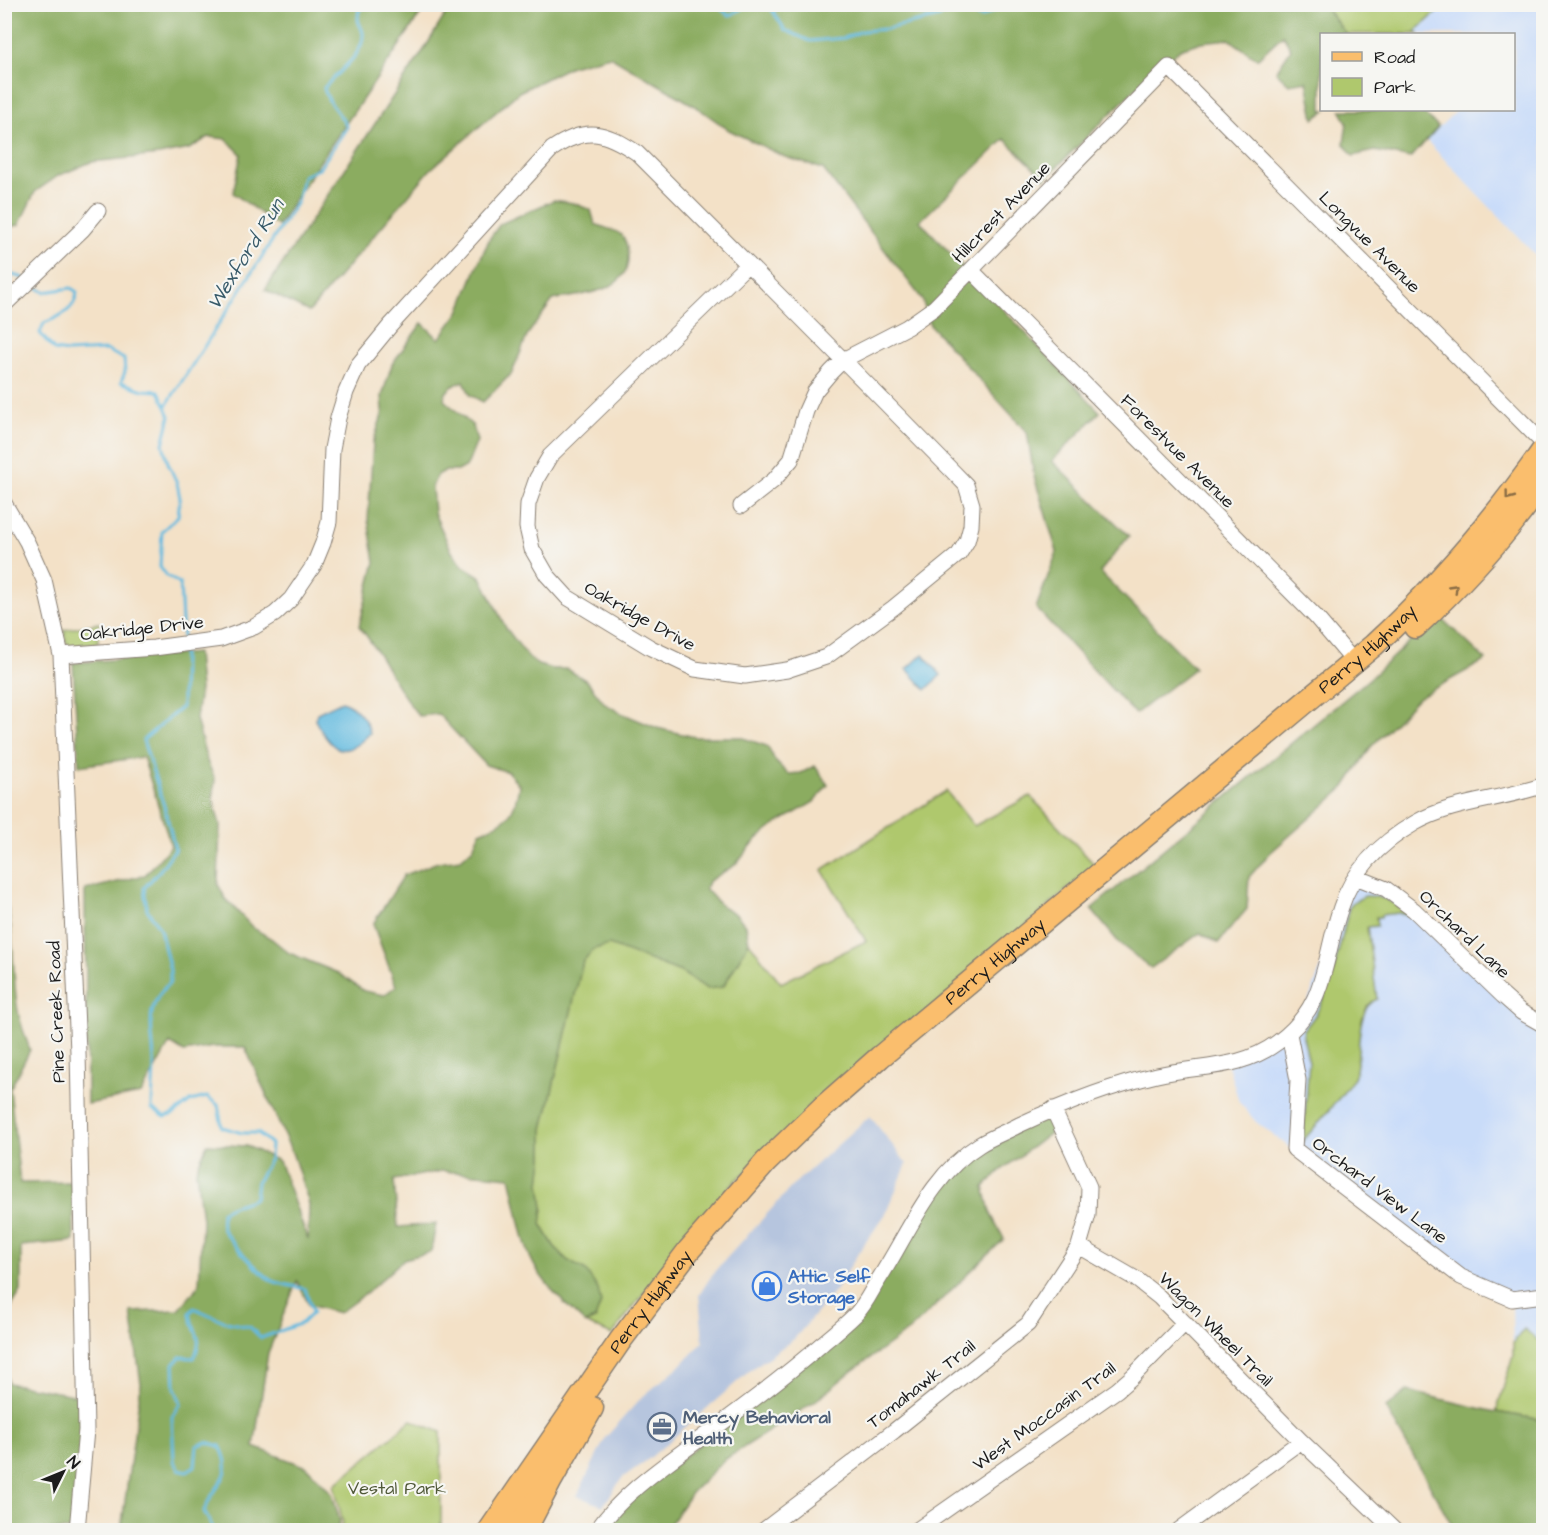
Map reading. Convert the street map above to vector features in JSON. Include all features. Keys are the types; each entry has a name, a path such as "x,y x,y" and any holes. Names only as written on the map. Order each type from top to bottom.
{"highway":[{"name":"Perry Highway","path":"581,1401 642,1311 688,1250 759,1170 822,1108 880,1057 1355,663 1395,626 1453,564 1502,506 1544,448"},
{"name":"Perry Highway","path":"525,1530 572,1442 631,1349 699,1259 776,1172 867,1086 1377,661 1462,580 1544,481"},
{"path":"490,1530 581,1401"}],"main road":[{"name":"Perry Highway","path":"513,1530 581,1401"}],"street":[{"name":"Hillcrest Avenue","path":"843,360 907,327 934,308 1169,67"},
{"name":"Longvue Avenue","path":"1169,67 1544,444"},
{"name":"Oakridge Drive","path":"61,655 154,648 220,639 254,627 275,614 291,599 314,565 323,543 329,522 332,449 338,418 358,365 390,326 552,148 564,140 583,134 599,134 616,139 636,153 748,264 966,485 972,505 971,525 967,541 958,554 876,621 826,657 787,670 745,676 695,669 651,648 567,597 547,575 532,549 526,527 528,504 537,478 550,456 748,264"},
{"path":"4,305 83,229 98,211"},
{"name":"Forestvue Avenue","path":"971,270 1314,616 1355,663"},
{"path":"741,506 774,480 787,465 815,391 843,360"},
{"name":"Pine Creek Road","path":"4,503 27,542 44,580 61,655 78,1052 86,1430 77,1530"},
{"path":"597,1530 625,1499 664,1465 803,1361 858,1313 933,1190 953,1166 979,1145 1053,1109 1104,1089 1160,1074 1242,1062 1275,1045 1300,1022 1317,996 1341,906 1364,864 1381,847 1429,815 1544,785"},
{"name":"Orchard Lane","path":"1356,877 1386,889 1414,910 1521,1012 1544,1025"},
{"name":"Orchard View Lane","path":"1289,1034 1298,1080 1294,1149 1461,1277 1512,1299 1544,1295"},
{"path":"1053,1109 1089,1187 1088,1215 1079,1246"},
{"name":"Wagon Wheel Trail","path":"1079,1246 1147,1286 1301,1441 1394,1530"},
{"name":"Tomahawk Trail","path":"764,1530 894,1431 1028,1324 1079,1246"},
{"name":"West Moccasin Trail","path":"917,1530 1117,1390 1185,1323"},
{"path":"1179,1530 1301,1441"}],"shaded area":[{"path":"1445,5 1543,5 1543,263 1426,140 1456,111 1515,111 1515,33 1418,33 1416,31"},
{"path":"1356,877 1386,889 1543,1025 1543,1344 1524,1329 1513,1343 1512,1299 1461,1277 1256,1122 1239,1102 1228,1065 1300,1022"},
{"path":"870,1116 907,1164 885,1215 835,1291 794,1339 753,1368 650,1458 622,1478 603,1506 577,1496 606,1437 641,1398 683,1363 703,1342 699,1295 714,1272 795,1183"}],"green space":[{"path":"1323,4 1345,33 1320,33 1320,111 1325,111 1314,119 1307,81 1289,84 1276,72 1291,49 1283,35 1257,59 1229,39 1201,42 1180,49 1133,91 1045,179 1005,139 920,221 1100,412 1052,461 1129,536 1100,572 1195,668 1135,714 1036,608 1057,552 1034,476 1027,432 930,325 922,299 823,169 785,157 729,130 695,106 610,56 571,66 519,92 430,170 309,312 265,290 451,5"},
{"path":"4,5 426,5 278,226 233,193 241,154 226,139 209,137 189,149 159,155 91,162 58,176 35,192 19,225 5,228"},
{"path":"1323,5 1445,5 1416,31 1418,33 1345,33"},
{"path":"1341,111 1421,111 1438,127 1411,158 1375,151 1353,156 1344,144 1347,122"},
{"path":"554,200 573,203 591,210 595,224 619,233 627,246 627,268 621,278 601,290 553,300 528,334 512,373 483,402 470,395 464,381 446,393 444,400 473,426 477,441 467,466 458,471 445,471 437,475 432,487 434,513 452,552 463,566 481,577 506,628 528,657 538,665 553,669 567,669 587,681 605,704 657,728 695,737 740,737 767,746 776,762 788,774 801,773 815,766 828,785 814,802 778,823 756,840 735,865 709,881 705,888 719,904 737,915 746,926 749,942 723,987 707,989 681,972 609,945 594,949 583,961 543,1129 540,1183 543,1208 541,1224 554,1246 567,1260 586,1271 598,1289 601,1303 595,1319 585,1323 541,1277 524,1239 510,1177 442,1171 394,1180 398,1227 436,1224 431,1252 404,1259 370,1290 339,1313 309,1305 297,1281 268,1353 254,1447 307,1467 332,1493 340,1522 336,1530 121,1530 141,1384 131,1312 179,1310 199,1285 202,1220 196,1170 207,1144 247,1146 279,1161 308,1240 309,1204 293,1155 245,1047 213,1047 184,1052 170,1043 141,1094 87,1104 85,890 145,875 171,846 143,757 79,766 73,663 197,653 200,689 196,719 207,761 215,779 213,799 220,825 218,884 225,898 253,928 272,939 289,953 338,973 364,991 384,995 396,986 373,924 404,875 438,862 461,859 473,848 480,832 504,820 515,803 519,785 508,772 486,765 438,714 419,716 359,626 375,562 368,520 373,443 383,412 382,396 392,364 422,323 439,339 459,312 490,238 500,224"},
{"path":"1438,615 1486,660 1419,697 1370,748 1345,787 1270,853 1249,877 1247,909 1218,943 1200,933 1151,968 1120,944 1091,909 1369,679"},
{"path":"99,623 98,643 67,647 64,630"},
{"path":"946,791 974,826 1030,796 1095,865 731,1185 681,1244 612,1335 585,1323 596,1319 586,1271 567,1260 554,1246 541,1224 543,1208 540,1183 543,1129 583,961 594,949 609,944 681,972 707,989 724,986 749,942 781,983 866,941 822,870"},
{"path":"1365,896 1388,901 1409,915 1399,913 1381,915 1381,917 1376,917 1377,926 1367,927 1377,999 1370,1004 1362,1022 1355,1075 1303,1141 1309,1062 1303,1037 1304,1030 1316,1014 1333,974 1349,908 1353,902"},
{"path":"5,898 12,938 18,1011 30,1050 10,1089 20,1183 73,1182 74,1241 21,1246 21,1291 5,1317"},
{"path":"1053,1109 1061,1125 999,1172 984,1187 990,1212 1004,1239 910,1330 852,1371 814,1402 724,1460 691,1493 666,1530 597,1530 858,1313 953,1166"},
{"path":"1524,1329 1543,1344 1543,1420 1496,1412 1513,1356 1513,1343"},
{"path":"4,1357 8,1383 85,1397 77,1530 5,1530"},
{"path":"1407,1391 1496,1412 1543,1420 1543,1530 1455,1530 1386,1408"},
{"name":"Vestal Park","path":"411,1420 441,1432 441,1530 340,1530 343,1523 334,1485"}],"water":[{"path":"923,654 941,675 926,690 907,669"},
{"path":"342,701 360,714 370,733 361,742 345,750 332,745 315,720 317,713"}],"waterway":[{"name":"Wexford Run","path":"166,406 297,202 303,176 319,169 347,127 324,88 349,63 359,49 363,33 358,15 359,10 367,4"},
{"path":"716,4 729,16 744,7 755,4"},
{"path":"765,4 769,5 785,30 810,41 844,38 862,31 886,29 939,17 953,7 981,17 1008,4"},
{"path":"4,273 25,280"},
{"path":"33,285 44,292 71,288 77,292 74,304 61,315 44,323 40,333 54,350 68,352 106,350 124,359 125,372 121,382 143,390 159,391 170,416 163,444 180,498 178,516 162,531 160,567 167,576 180,584 183,640"},
{"path":"183,649 182,707 143,740 175,849 144,888 147,909 160,929 170,970 170,982 161,992 152,1010 154,1062 152,1109 165,1117 174,1114 191,1101 207,1097 218,1105 222,1127 242,1133 258,1133 271,1144 270,1159 257,1182 255,1198 222,1212 222,1227 237,1247 268,1278 305,1289 313,1312 302,1323 261,1338 250,1327 226,1322 194,1308 190,1313 198,1344 194,1358 180,1357 174,1364 175,1388 181,1403 172,1417 174,1461 179,1469 187,1471 195,1466 197,1446 207,1442 220,1446 225,1457 225,1473 204,1511 214,1530"}],"place":[{"name":"Attic Self Storage","path":"767,1286"},
{"name":"Mercy Behavioral Health","path":"662,1427"}]}
